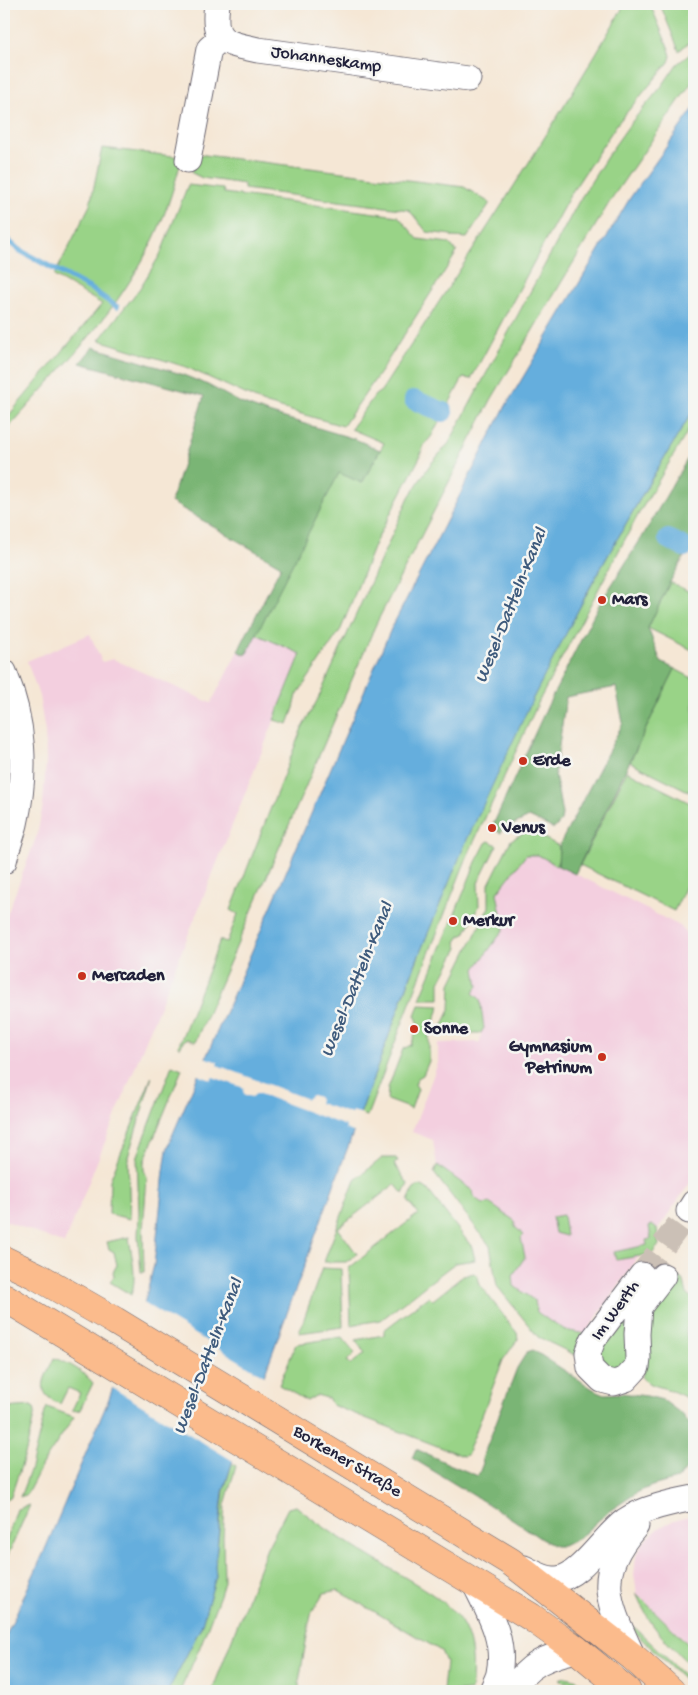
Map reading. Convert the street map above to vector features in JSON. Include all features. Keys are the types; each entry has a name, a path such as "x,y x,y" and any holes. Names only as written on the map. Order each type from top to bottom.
{"main road":[{"name":"Borkener Straße","path":"4,1260 37,1276 115,1321 511,1562 633,1657 671,1691"},
{"name":"Borkener Straße","path":"4,1296 531,1617 577,1650 627,1691"}],"street":[{"path":"188,160 209,49 221,38 216,30 217,4"},
{"name":"Johanneskamp","path":"221,38 234,46 258,50 468,78"},
{"path":"4,672 17,712 22,742 22,775 15,823 4,861"},
{"path":"511,1562 542,1577 555,1580 562,1578 577,1570 625,1521 642,1512 694,1498"},
{"path":"633,1657 615,1618 608,1593 609,1577 619,1548 636,1526 657,1508"},
{"path":"474,1582 496,1630 501,1655 499,1674 492,1691"},
{"path":"512,1691 532,1667 542,1660 577,1650"}],"shaded area":[{"name":"Mercaden","path":"90,634 102,662 113,659 211,703 238,651 246,654 256,634 301,654 64,1244 4,1220 4,923 37,835 43,805 46,760 45,732 39,696 27,661"},
{"path":"525,855 538,855 680,926 694,942 694,1177 585,1334 565,1330 551,1322 537,1312 535,1301 514,1286 513,1275 525,1257 521,1238 514,1221 490,1203 484,1204 474,1197 473,1191 437,1165 433,1140 412,1132 438,1063 438,1043 480,1042 481,1033 484,1028 480,999 473,993 478,986 475,969 504,929 497,893"},
{"path":"694,1515 694,1649 637,1593 634,1575 636,1557 643,1543 657,1529 674,1520"}],"green space":[{"path":"625,4 650,4 669,49 671,56 669,62 617,124 570,195 471,379 463,378 431,437 423,446 420,457 375,543 341,629 297,695 288,724 274,720 301,654 256,634 339,472 362,483 384,443 351,429 375,395 381,391 475,247"},
{"path":"660,4 694,4 694,38 679,51"},
{"path":"694,51 694,79 612,198 491,400 376,624 196,1040 195,1042 187,1039 183,1041 181,1047 178,1047 220,940 227,942 238,914 231,910 302,728 318,699 409,497 429,466 449,443 579,201 610,152 677,64"},
{"path":"102,148 182,157 176,181 159,227 148,250 118,299 82,346 4,433 4,421 102,304 54,276 90,205"},
{"path":"197,154 464,187 490,203 467,238 452,237 451,235 427,232 409,210 244,189 244,184 202,178 192,173"},
{"path":"188,185 223,189 224,193 398,216 418,239 449,243 457,252 381,371 343,426 267,404 186,367 99,340 140,288 160,255"},
{"path":"93,347 181,374 208,385 241,403 355,439 380,450 362,483 339,473 246,655 238,651 281,566 171,502 204,396 80,363"},
{"path":"694,409 694,421 638,515 541,697 467,857 367,1116 360,1114 437,910 490,787 544,676 601,568"},
{"path":"693,449 694,539 670,582 648,628 661,662 675,669 575,874 558,866 559,846 623,723 616,687 566,697 555,774 562,814 561,821 554,829 529,817 502,830 501,833 495,830 493,825 546,709 597,608 644,534"},
{"path":"670,582 694,594 694,651 648,628"},
{"path":"675,669 694,679 694,794 630,762"},
{"path":"627,771 694,805 694,870 674,911 580,865"},
{"path":"529,830 559,846 558,866 538,855 526,855 497,893 504,929 475,969 478,986 473,993 480,999 484,1028 481,1033 439,1033 450,1010 451,984 489,907 489,884 511,840"},
{"path":"489,841 497,845 478,883 479,906 465,934 460,936 456,942 458,948 440,982 440,999 420,999 476,862"},
{"path":"419,1005 440,1006 429,1034 429,1061 423,1075 418,1078 415,1084 418,1089 411,1109 387,1100 388,1088 403,1049 411,1045 419,1024 415,1015"},
{"path":"172,1065 182,1069 144,1162 144,1170 147,1177 143,1230 144,1272 141,1272 138,1236 137,1158"},
{"path":"152,1076 128,1157 130,1219 109,1214 110,1180"},
{"path":"382,1158 396,1158 398,1161 394,1164 408,1184 403,1194 395,1184 338,1228 357,1254 346,1262 324,1262 355,1180"},
{"path":"437,1165 473,1191 474,1197 483,1204 489,1203 515,1221 515,1227 524,1235 521,1238 525,1257 513,1275 514,1286 535,1301 537,1312 551,1322 565,1330 585,1334 575,1355 538,1337 497,1286 490,1246 434,1173"},
{"path":"419,1185 427,1189 472,1247 475,1260 455,1263 381,1320 351,1325 349,1268 418,1214 408,1201 413,1190"},
{"path":"563,1215 566,1236 555,1233 552,1217"},
{"path":"652,1225 657,1229 659,1245 652,1254 616,1260 614,1252 647,1245 646,1240 651,1239 649,1226"},
{"path":"129,1237 134,1274 131,1295 110,1282 117,1265 114,1252 109,1249 107,1242"},
{"path":"322,1268 341,1269 343,1327 299,1333"},
{"path":"474,1273 478,1277 480,1285 517,1333 518,1339 503,1360 467,1455 463,1456 332,1405 329,1399 317,1395 307,1401 279,1385 296,1344 342,1337 355,1353 347,1361 350,1365 365,1353 355,1340 384,1335 384,1330 429,1296 433,1300 463,1276"},
{"path":"649,1274 630,1360 614,1375 594,1356"},
{"path":"677,1276 684,1281 687,1294 694,1300 694,1318 686,1330 694,1382 694,1401 670,1390 650,1384 642,1378 650,1314 653,1306"},
{"path":"533,1350 593,1389 605,1394 621,1393 663,1400 683,1415 691,1426 694,1461 677,1479 638,1492 608,1512 579,1538 563,1546 555,1546 541,1539 514,1520 412,1458 416,1449 478,1476 483,1463 482,1459 517,1368 527,1352"},
{"path":"54,1358 75,1368 93,1383 80,1410 72,1410 80,1393 68,1388 60,1404 46,1395 44,1390 45,1378"},
{"path":"31,1406 35,1412 26,1451 11,1496 4,1500 4,1408"},
{"path":"47,1407 74,1417 42,1465 27,1494 20,1497 31,1468"},
{"path":"232,1463 236,1466 225,1505 223,1537 224,1582 200,1647 180,1691 168,1691 201,1627 216,1576 215,1566 224,1491"},
{"path":"30,1505 4,1564 4,1548 17,1509"},
{"path":"296,1506 360,1551 430,1593 456,1615 466,1632 471,1651 471,1691 443,1691 446,1662 441,1651 338,1590 324,1593 311,1614 299,1681 299,1691 212,1691 267,1548 288,1508"},
{"path":"636,1593 694,1650 694,1669 654,1626"},
{"path":"632,1625 694,1684 694,1688 635,1633"},
{"path":"565,1677 577,1680 595,1691 585,1691 572,1683 560,1681 559,1679"}],"water":[{"name":"Wesel-Datteln-Kanal","path":"694,108 694,409 650,481 589,589 533,698 465,844 414,967 232,1463 223,1492 215,1566 216,1576 201,1627 168,1691 4,1691 4,1640 108,1401 145,1300 154,1265 164,1171 167,1150 172,1136 391,629 504,409 630,198"}],"pier":[{"path":"204,1057 218,1062 217,1065 307,1099 312,1095 318,1097 319,1103 351,1114 352,1111 363,1114 356,1133 345,1129 346,1126 257,1093 252,1097 245,1095 244,1088 213,1077 211,1080 196,1074"},
{"path":"142,1302 266,1377 235,1462 111,1387"}],"waterway":[{"path":"4,237 19,250 91,289 117,307"},
{"path":"414,400 443,412"},
{"path":"668,539 684,547"}],"tunnel":[{"path":"642,1275 689,1211"}],"place":[{"name":"Mars","path":"602,600"},
{"name":"Erde","path":"523,761"},
{"name":"Venus","path":"492,828"},
{"name":"Merkur","path":"453,921"},
{"name":"Mercaden","path":"82,976"},
{"name":"Sonne","path":"414,1029"},
{"name":"Gymnasium Petrinum","path":"602,1057"}]}
